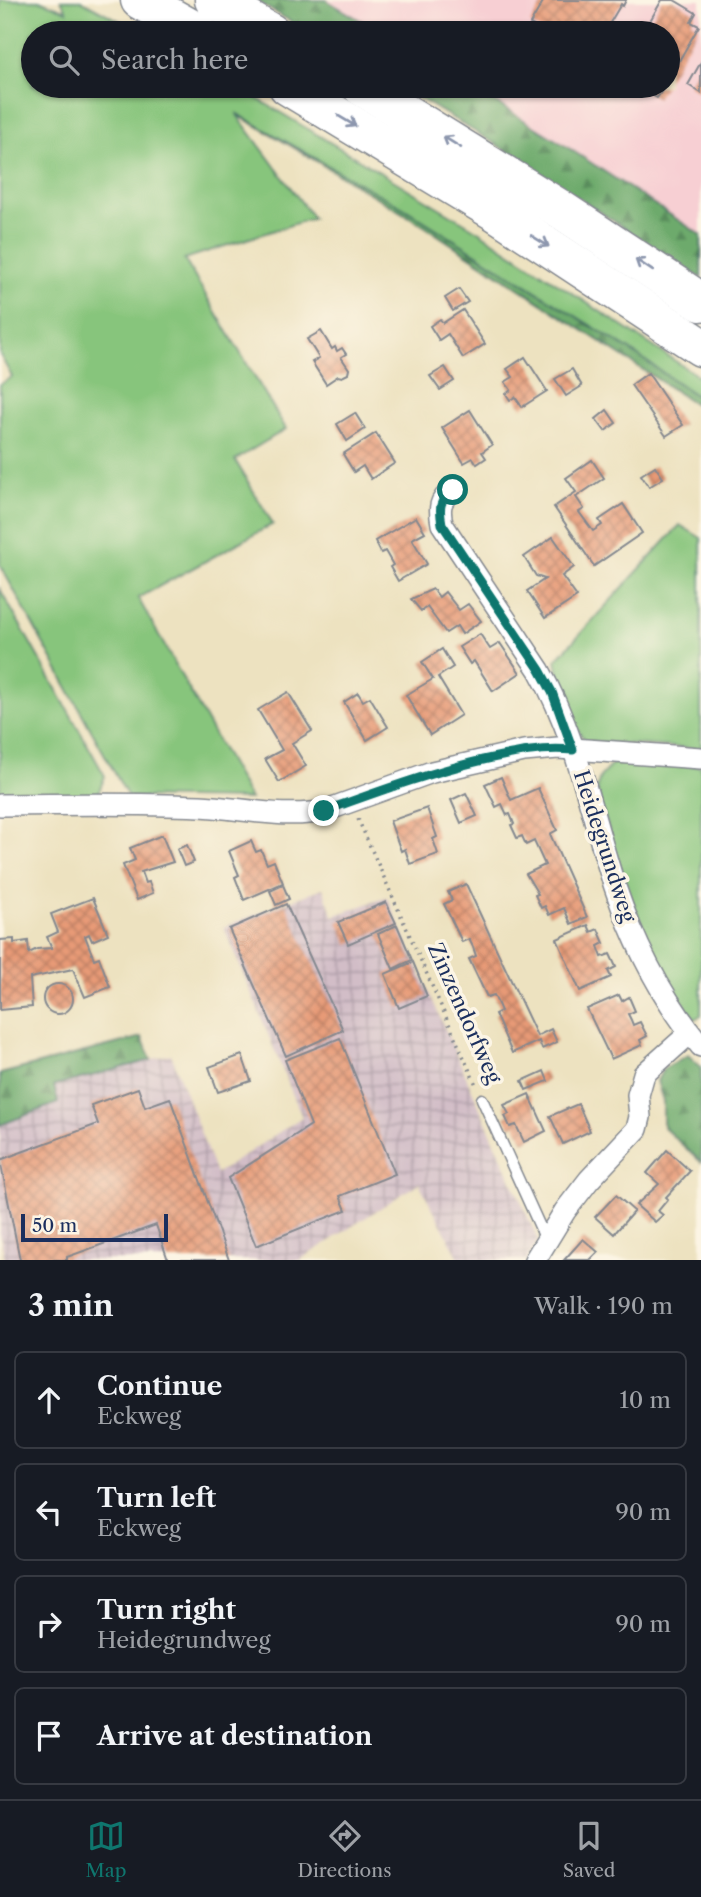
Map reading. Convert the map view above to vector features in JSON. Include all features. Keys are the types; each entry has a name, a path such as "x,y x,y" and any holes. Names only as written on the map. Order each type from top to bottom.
{"highway":[{"path":"141,0 178,21"},
{"path":"214,0 250,21"},
{"path":"308,98 496,212 701,347"},
{"path":"380,98 528,189 701,302"}],"street":[{"path":"453,490 443,498 439,508 442,524 540,670 552,692 573,750 701,758"},
{"name":"Heidegrundweg","path":"0,806 139,803 306,815 422,775 494,757 544,748 573,750 616,889 633,931 668,1000 696,1040"},
{"path":"534,1260 589,1180 637,1129 640,1117 638,1095 643,1074 696,1040"}],"lane":[{"name":"Zinzendorfweg","path":"482,1099 546,1240"}],"path":[{"name":"Zinzendorfweg","path":"350,802 482,1099"}],"shaded area":[{"path":"326,0 701,0 701,235 488,98 680,98 680,21 362,21"},
{"path":"323,888 333,916 387,897 538,1240 527,1260 460,1260 419,1183 300,1260 5,1260 0,1235 0,1125 57,1103 54,1087 171,1054 216,1174 302,1117 224,927"}],"green space":[{"path":"0,0 39,0 67,11 61,0 81,0 120,21 21,21 21,98 256,98 478,231 701,378 701,399 628,349 405,209 237,115 313,218 184,259 286,429 235,460 273,524 138,598 250,799 128,797 0,565 0,384 12,377 0,355"},
{"path":"254,0 326,0 362,21 290,21"},
{"path":"419,98 488,98 561,143 701,235 701,278 494,143"},
{"path":"236,113 405,209 628,349 701,399 701,408 421,224"},
{"path":"680,525 701,538 701,749 586,741 568,712 556,660"},
{"path":"0,589 105,776 97,796 0,800"},
{"path":"615,761 701,766 701,1015 695,1019 669,982 648,942 625,882 600,803 597,788 600,777"},
{"path":"142,1037 151,1060 54,1086 58,1103 0,1125 0,1074"},
{"path":"688,1055 701,1067 701,1162 663,1127 663,1101 657,1081 663,1069"}],"building":[{"path":"544,0 626,0 611,21 532,21"},
{"path":"662,0 674,0 696,13 691,22 699,26 680,59 680,21 650,21"},
{"path":"701,62 701,93 688,85"},
{"path":"459,289 468,302 453,311 445,298"},
{"path":"463,310 485,344 463,358 448,334 439,340 430,326 440,319 443,323"},
{"path":"321,331 332,349 335,347 337,351 342,348 346,354 341,357 349,369 348,374 338,376 326,384 312,362 319,358 307,339"},
{"path":"525,357 547,391 522,407 515,397 510,400 506,394 511,390 505,382 513,377 507,369"},
{"path":"445,367 454,381 440,390 430,376"},
{"path":"572,369 582,386 566,396 555,379"},
{"path":"648,373 683,425 666,436 631,385"},
{"path":"470,410 492,445 482,452 486,458 477,464 473,458 464,463 442,428"},
{"path":"607,410 616,423 605,431 596,419"},
{"path":"355,413 365,429 347,441 337,424"},
{"path":"376,433 395,463 371,479 363,466 354,472 343,454"},
{"path":"592,460 604,478 576,497 584,509 579,512 593,531 602,525 599,520 623,504 642,533 594,566 554,507 576,492 566,478"},
{"path":"655,466 663,478 649,487 641,475"},
{"path":"416,517 425,532 412,539 427,564 398,581 385,551 381,553 375,541"},
{"path":"553,537 574,567 562,576 577,597 545,618 527,591 545,579 536,576 524,557"},
{"path":"433,589 439,597 445,592 459,610 468,604 481,621 462,634 457,626 446,633 427,607 421,611 411,599"},
{"path":"480,634 490,649 500,643 520,673 493,691 474,661 470,664 459,647"},
{"path":"442,649 453,667 438,677 461,715 430,735 406,695 433,679 422,662"},
{"path":"288,692 312,731 292,743 306,766 279,782 265,759 282,750 258,710"},
{"path":"358,693 363,701 370,697 388,727 367,740 344,702"},
{"path":"501,777 511,800 538,788 557,830 550,834 587,917 571,924 564,908 549,915 545,906 541,908 535,895 538,894 526,874 545,865 534,841 526,845 522,836 517,838 511,825 514,824 510,814 507,815 502,804 496,807 485,784"},
{"path":"466,793 477,816 461,823 451,800"},
{"path":"427,808 437,837 433,839 438,854 410,864 405,849 401,851 390,821"},
{"path":"162,835 173,862 141,872 153,893 137,900 123,865 135,860 130,848"},
{"path":"251,841 256,852 261,850 267,864 274,861 283,883 244,900 235,877 239,875 229,851"},
{"path":"187,845 194,862 184,866 177,849"},
{"path":"466,884 537,1036 551,1029 557,1042 542,1049 539,1041 512,1053 495,1014 501,1011 494,995 487,997 469,959 476,956 473,947 469,939 462,942 444,904 452,900 448,892"},
{"path":"283,885 289,899 276,905 270,891"},
{"path":"93,898 108,934 92,941 89,934 85,936 94,959 99,957 110,987 85,997 73,969 30,978 32,1007 0,1010 0,940 14,939 14,943 28,941 29,953 37,949 52,948 47,937 58,932 51,914"},
{"path":"386,902 396,923 348,944 338,922"},
{"path":"286,904 343,1030 286,1056 229,929"},
{"path":"397,925 412,960 393,969 378,934"},
{"path":"588,925 591,932 598,929 604,943 598,946 602,957 610,954 616,967 608,971 611,977 580,991 557,939"},
{"path":"413,962 427,996 399,1008 385,974"},
{"path":"58,984 68,989 73,999 68,1009 58,1014 48,1009 43,999 48,989"},
{"path":"619,995 622,1001 629,997 635,1011 628,1014 633,1025 640,1022 647,1036 640,1040 642,1045 611,1059 587,1009"},
{"path":"340,1038 395,1174 340,1196 346,1210 256,1246 228,1178 311,1125 285,1060"},
{"path":"242,1055 251,1081 218,1092 209,1067"},
{"path":"544,1071 548,1081 526,1090 522,1081"},
{"path":"138,1088 145,1107 170,1098 229,1260 168,1260 156,1225 67,1257 67,1260 20,1260 0,1160 98,1124 91,1105"},
{"path":"529,1094 546,1131 524,1142 516,1125 510,1127 505,1116 509,1114 504,1105"},
{"path":"578,1104 590,1131 563,1144 550,1116"},
{"path":"667,1150 690,1171 666,1197 668,1199 658,1211 663,1215 655,1222 636,1205 659,1184 647,1173"},
{"path":"616,1195 634,1211 614,1234 595,1217"},
{"path":"583,1239 598,1252 590,1260 564,1260"}],"route":[{"path":"324,811 432,772 523,751 544,748 573,750 552,692 540,670 442,524 439,508 443,498 453,490"}]}
